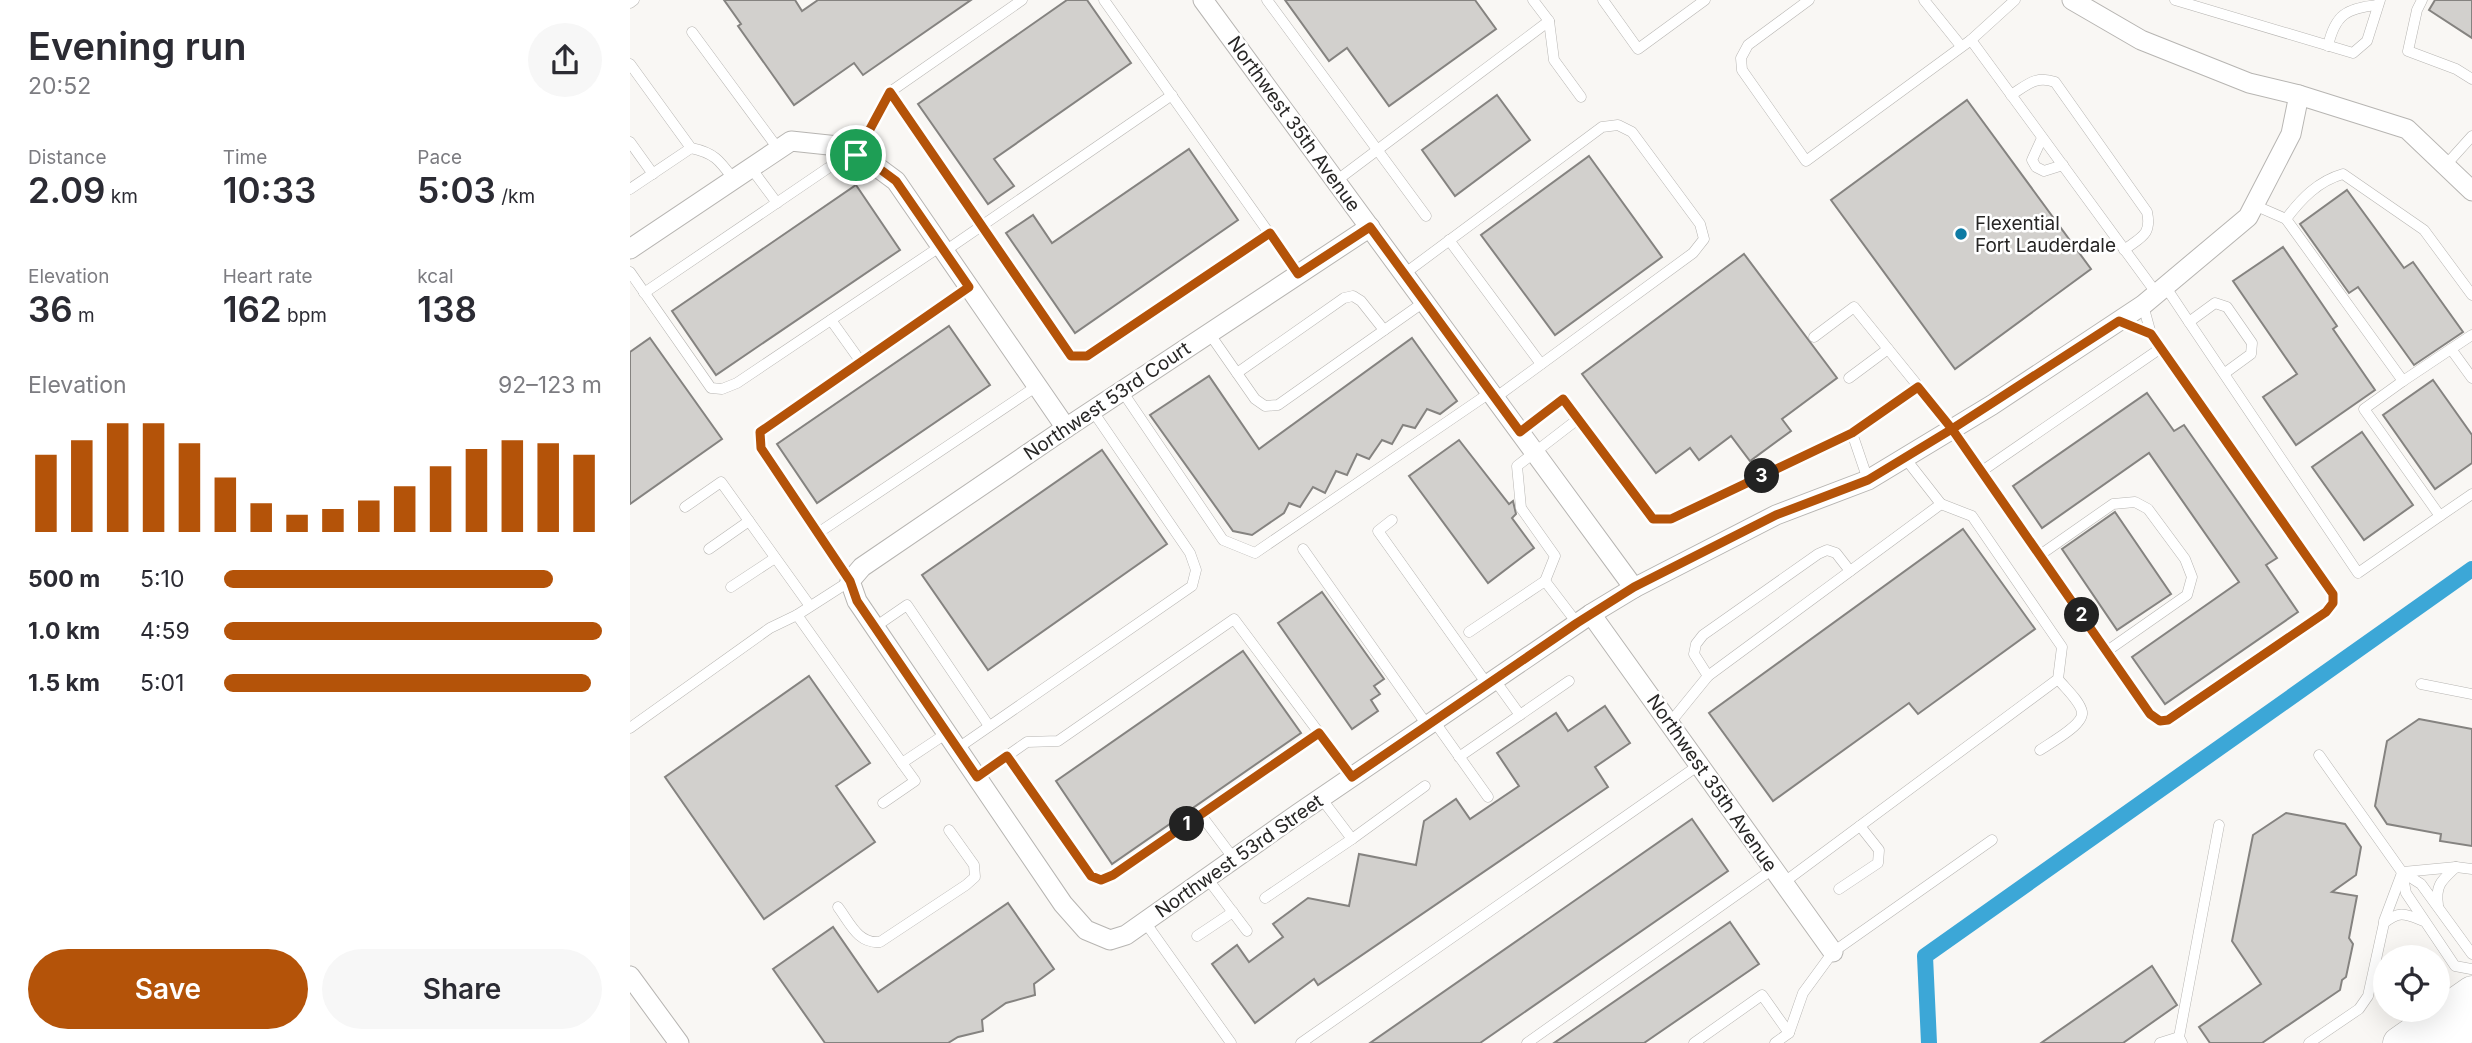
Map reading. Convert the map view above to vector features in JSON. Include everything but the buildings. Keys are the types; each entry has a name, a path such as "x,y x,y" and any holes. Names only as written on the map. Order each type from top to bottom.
{"highway":[{"path":"2399,1043 2472,992"},
{"path":"2443,1043 2472,1023"}],"street":[{"name":"Northwest 35th Avenue","path":"1203,0 1634,587"},
{"path":"2072,0 2141,40 2249,83 2299,95 2407,129 2472,191"},
{"name":"Northwest 53rd Street","path":"977,777 1063,904 1086,930 1110,940 1126,935 1490,681 1634,587 1776,515 1868,480 2119,321 2155,295 2248,217 2291,134 2299,95"},
{"path":"630,249 785,146 838,146 869,161 896,181 1066,428"},
{"name":"Northwest 53rd Court","path":"850,581 862,567 1092,410 1370,227"},
{"path":"850,581 857,601 977,777"},
{"name":"Northwest 35th Avenue","path":"1584,618 1669,724 1833,952"},
{"path":"630,976 680,1043"}],"lane":[{"path":"856,155 890,92 1022,0"},
{"path":"1104,0 1298,274"},
{"path":"1268,0 1426,216"},
{"path":"1533,0 1549,21 1554,60 1581,97"},
{"path":"1604,0 1638,50 1705,0"},
{"path":"1809,0 1748,45 1741,58 1742,70 1806,161 1971,40 2015,0"},
{"path":"1924,0 1961,46"},
{"path":"2175,0 2328,46 2353,52 2367,41 2379,3 2357,7 2339,18 2332,28 2328,46"},
{"path":"2422,0 2417,9 2408,51 2456,69 2472,79"},
{"path":"1336,181 1549,21"},
{"path":"692,32 785,146"},
{"path":"1971,40 2155,295 2189,322 2358,573 2472,494"},
{"path":"630,64 691,148 707,151 718,158 734,180"},
{"path":"2011,95 2034,79 2045,78 2055,82 2147,212 2150,223 2146,233 2124,250"},
{"path":"890,92 1071,356 1087,356 1270,233"},
{"path":"630,272 711,388 722,390 982,226 1172,95"},
{"path":"1122,391 1223,541 1255,553 1541,364 1693,253 1704,239 1700,223 1632,132 1618,125 1602,127 1404,274"},
{"path":"2445,166 2472,136"},
{"path":"2042,138 2032,160 2036,167 2044,171 2063,165"},
{"path":"630,142 653,174"},
{"path":"630,189 691,148"},
{"path":"751,168 777,203"},
{"path":"645,293 828,168"},
{"path":"2286,219 2300,201 2329,178 2343,174 2424,230 2472,295"},
{"path":"2254,205 2286,219 2403,381"},
{"path":"1449,240 1541,364"},
{"path":"630,728 770,628 797,615 850,581 761,448 760,432 969,287"},
{"path":"2151,334 2155,295"},
{"path":"1237,373 1344,298 1353,296 1361,301 1384,330"},
{"path":"1209,333 1255,399 1265,406 1278,405 1424,302"},
{"path":"2189,322 2215,303 2227,307 2240,325 2252,343 2251,354 2225,373"},
{"path":"1814,337 1854,307 1952,429 2150,714 2160,721 2168,720 2326,612 2333,603 2333,594 2151,334 2119,321"},
{"path":"831,320 862,362"},
{"path":"2440,516 2364,410 2472,335"},
{"path":"1982,471 2161,348"},
{"path":"1849,378 1888,349"},
{"path":"2451,349 2472,378"},
{"path":"818,533 1037,386"},
{"path":"1520,432 1563,399 1653,519 1671,519 1852,433 1918,387"},
{"path":"902,763 989,726 1192,586 1196,570 1190,553 1092,410"},
{"path":"1469,632 1545,581 1555,556 1521,508 1517,466 1578,419"},
{"path":"1852,433 1868,480"},
{"path":"1905,458 1941,505 1972,516 2062,647 2058,679 2081,709 2082,716 2077,724 2040,750"},
{"path":"685,507 721,482 810,606"},
{"path":"2039,555 2113,505 2135,502 2148,509 2185,559 2192,578 2187,595 2106,651"},
{"path":"1669,724 1708,676 1941,505"},
{"path":"1392,520 1378,531 1490,681 1520,715"},
{"path":"709,549 749,521"},
{"path":"1303,549 1430,723 1488,797"},
{"path":"1708,676 1694,654 1696,644 1703,635 1827,550 1836,553 1850,571"},
{"path":"732,587 775,558"},
{"path":"1545,581 1584,618"},
{"path":"875,627 907,605 989,726"},
{"path":"797,615 915,782 883,803"},
{"path":"977,777 1027,742 1058,741 1234,620 1352,777"},
{"path":"1527,1043 1778,876 1860,826 2058,679"},
{"path":"1459,757 1569,681"},
{"path":"2421,684 2472,694"},
{"path":"1007,756 1091,876 1101,880 1113,875 1319,733"},
{"path":"2319,755 2402,872 2421,884 2472,954"},
{"path":"1301,1043 1699,765"},
{"path":"1265,898 1424,786"},
{"path":"1321,798 1352,839"},
{"path":"1201,815 1234,859"},
{"path":"2160,1043 2180,1040 2219,825"},
{"path":"1839,889 1878,863 1879,850 1860,826"},
{"path":"838,907 860,937 869,943 880,942 966,885 975,877 974,865 949,830"},
{"path":"1775,1043 1789,1033 1803,993 1833,952 1992,840"},
{"path":"2402,872 2456,867 2472,869"},
{"path":"2439,909 2436,892 2441,882 2456,867"},
{"path":"2402,872 2406,893 2455,966 2472,969 2472,962"},
{"path":"2309,1043 2359,1009 2368,996 2384,923 2402,872"},
{"path":"1207,878 1247,930"},
{"path":"1197,936 1233,912"},
{"path":"2384,923 2395,914 2424,921"},
{"path":"1145,922 1231,1043"},
{"path":"1694,1043 1762,995 1789,1033"}],"waterway":[{"path":"1929,1043 1925,956 2472,569"}],"place":[{"name":"Flexential Fort Lauderdale","path":"1961,234"}],"route":[{"path":"856,155 890,92 1071,356 1087,356 1270,233 1298,274 1370,227 1520,432 1563,399 1653,519 1671,519 1852,433 1918,387 1952,429 2119,321 2151,334 2333,594 2333,603 2326,612 2168,720 2160,721 2150,714 1952,429 1868,480 1776,515 1634,587 1352,777 1319,733 1113,875 1101,880 1091,876 1007,756 977,777 857,601 850,581 761,448 760,432 969,287 896,181 856,155"}]}
